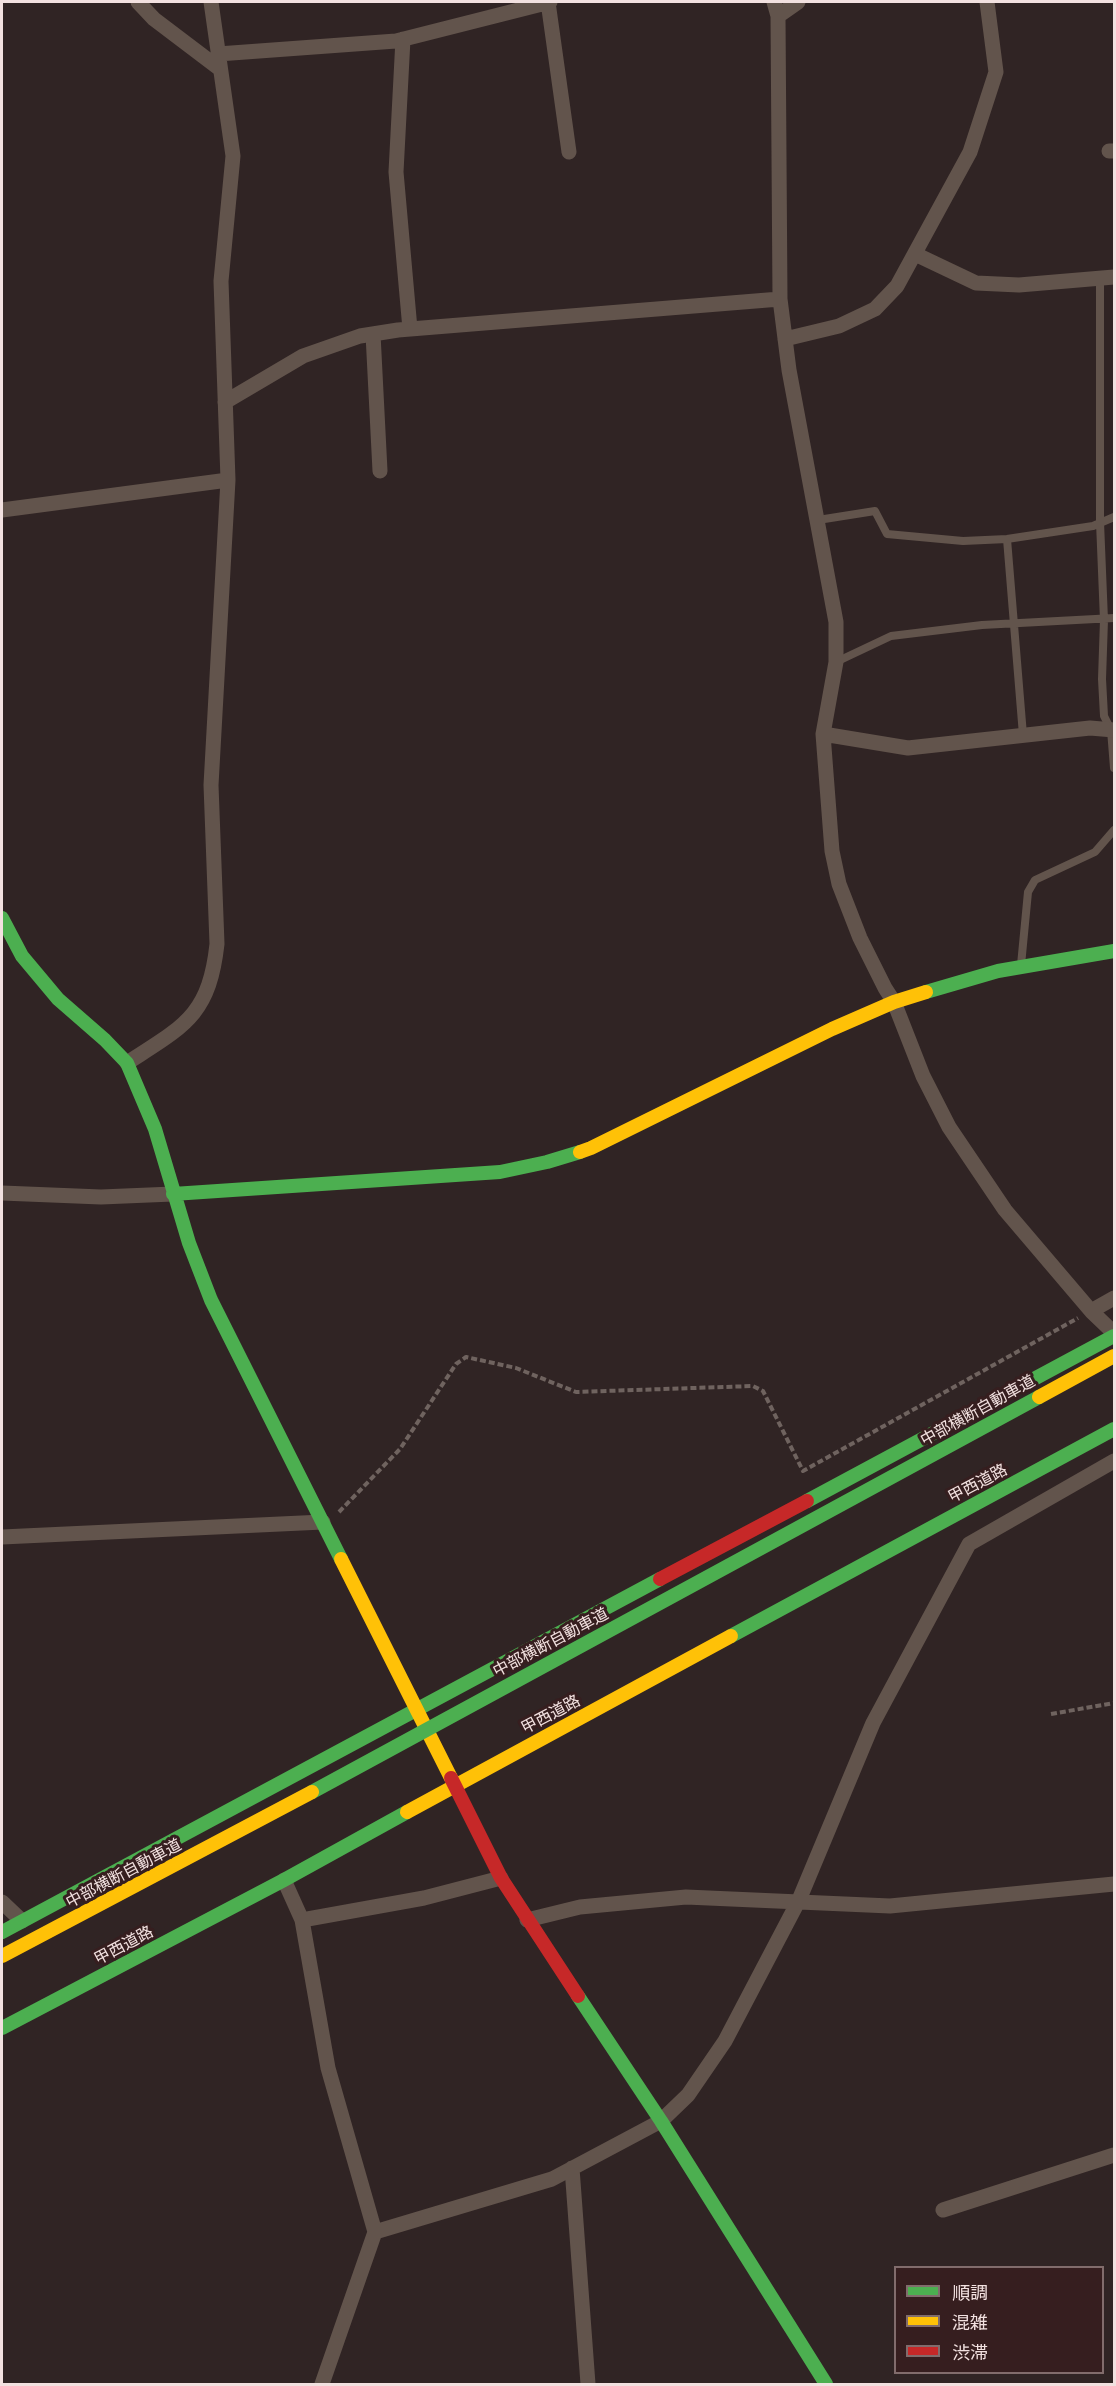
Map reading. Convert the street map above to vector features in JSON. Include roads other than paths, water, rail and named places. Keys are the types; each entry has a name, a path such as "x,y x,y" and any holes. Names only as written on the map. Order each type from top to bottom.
{"main road":[{"path":"2,918 22,956 58,999 128,1063 155,1129 173,1194 211,1300 501,1878 661,2121 826,2385"},
{"path":"173,1194 500,1172 547,1162 591,1148 832,1029 894,1002 998,971 1114,951"},
{"path":"2,1932 1114,1334"},
{"name":"中部横断自動車道","path":"2,1956 216,1844 1114,1356"},
{"name":"甲西道路","path":"2,2028 284,1880 1114,1429"},
{"name":"中部横断自動車道","path":"261,1835 832,1525"}],"street":[{"path":"138,2 154,19 219,61 403,39 549,2 569,153"},
{"path":"128,1063 176,1030 195,1013 207,993 214,969 217,944 211,785 228,480 221,281 233,156 211,2"},
{"path":"798,2 776,9 780,299 789,370 836,622 836,662 823,734 832,851 839,884 861,938 894,1002 923,1076 949,1127 1005,1210 1091,1311 1114,1334"},
{"path":"785,339 839,326 875,309 897,286 970,152 996,72 987,2"},
{"path":"403,39 396,172 410,329"},
{"path":"915,254 976,283 1019,285 1107,277"},
{"path":"225,402 303,356 360,336 410,329 780,299"},
{"path":"373,334 380,471"},
{"path":"2,510 228,480"},
{"path":"823,734 908,748 1090,728 1113,730"},
{"path":"2,1192 101,1197 173,1194"},
{"path":"1091,1311 1114,1298"},
{"path":"375,2232 552,2179 661,2121 688,2095 725,2041 799,1900 873,1723 969,1544 1114,1461"},
{"path":"2,1537 323,1522"},
{"path":"302,1920 424,1898 501,1878"},
{"path":"284,1880 302,1920 328,2068 375,2232 322,2385"},
{"path":"527,1920 580,1907 686,1897 799,1900 890,1906 1114,1884"},
{"path":"2,1902 22,1921"},
{"path":"943,2210 1114,2155"},
{"path":"572,2168 588,2385"}],"lane":[{"path":"1107,277 1100,522 1104,620 1102,679 1104,716 1113,730 1114,768"},
{"path":"818,520 875,511 887,534 963,541 1007,539 1094,526 1114,517"},
{"path":"1007,539 1023,735"},
{"path":"836,662 891,636 982,625 1114,618"},
{"path":"1021,967 1028,892 1035,880 1095,852 1114,830"}]}
